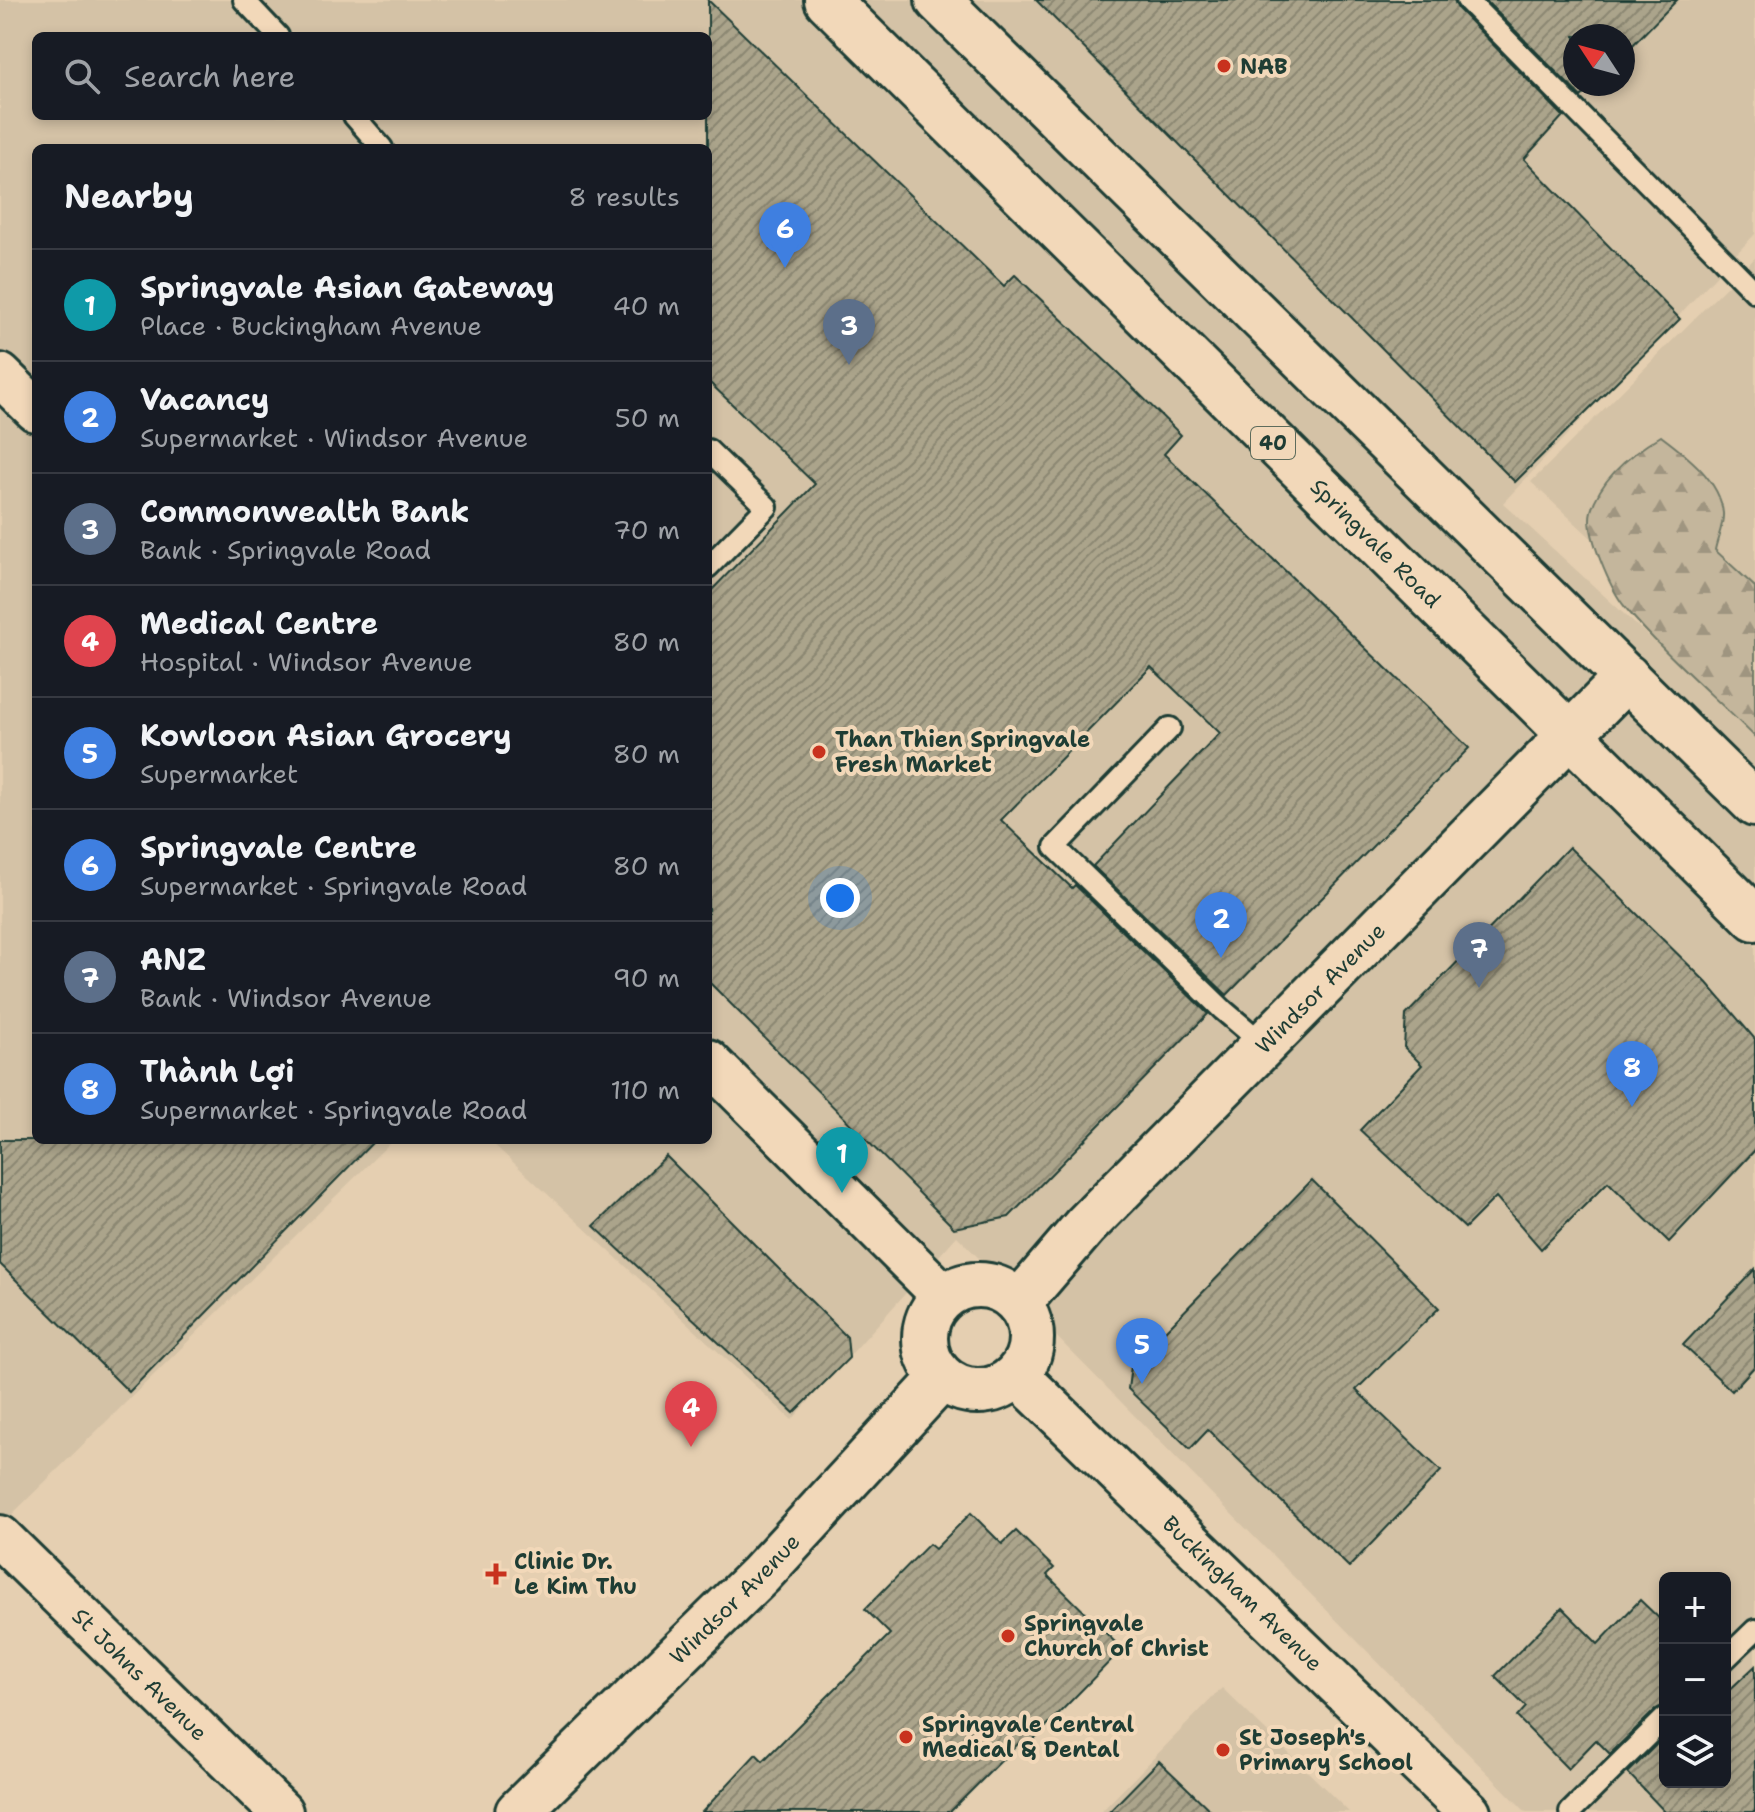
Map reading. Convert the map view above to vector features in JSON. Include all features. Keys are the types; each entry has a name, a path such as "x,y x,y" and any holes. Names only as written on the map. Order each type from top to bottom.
{"main road":[{"name":"Springvale Road","path":"827,0 1755,918"},
{"path":"938,0 1755,804"},
{"name":"Windsor Avenue","path":"1019,1303 1085,1226 1627,677"},
{"path":"983,1285 1006,1292 1019,1303 1031,1332 1026,1362 1017,1375 988,1390 972,1391 942,1378 932,1366 925,1336 927,1322 944,1296 959,1288 983,1285"},
{"name":"Windsor Avenue","path":"518,1812 760,1575 942,1378"}],"street":[{"path":"0,375 32,406"},
{"path":"712,1065 944,1296"},
{"name":"Buckingham Avenue","path":"1017,1375 1469,1812"},
{"name":"St Johns Avenue","path":"0,1537 281,1812"}],"lane":[{"path":"244,0 274,32"},
{"path":"1467,0 1755,292"},
{"path":"358,120 378,144"},
{"path":"712,454 767,507 712,563"},
{"path":"1170,728 1055,847 1223,1010 1263,1044"},
{"path":"1731,1653 1755,1630"},
{"path":"1570,1812 1659,1724"}],"shaded area":[{"path":"0,0 1755,0 1755,234 1503,503 1755,734 1755,1812 1526,1812 957,1236 792,1420 493,1144 712,1144 712,144 32,144 32,1144 389,1144 0,1526"},
{"path":"1755,258 1755,671 1601,547 1531,482"},
{"name":"St Joseph's Primary School","path":"1222,1688 1349,1812 1101,1812"}],"green space":[{"path":"1661,436 1700,469 1715,490 1723,517 1715,550 1755,587 1755,737 1639,624 1619,599 1595,546 1591,511 1602,488 1629,458"}],"building":[{"path":"708,0 1004,286 1015,275 1181,435 1164,454 1469,748 1227,995 1093,866 1220,733 1151,667 1001,820 1072,888 1075,885 1208,1014 1009,1217 954,1228 712,985 712,590 815,484 712,385 712,144 708,144 708,120 712,120 712,32 708,32"},
{"path":"1036,0 1454,0 1458,9 1563,116 1524,159 1680,319 1515,482"},
{"path":"1485,0 1677,0 1635,43 1635,24 1563,24 1563,79"},
{"path":"1569,847 1707,983 1755,1039 1755,1150 1669,1242 1608,1182 1541,1249 1496,1197 1465,1228 1360,1130 1422,1065 1404,1047 1406,1015"},
{"path":"0,1140 32,1140 32,1144 371,1144 129,1392 0,1264"},
{"path":"666,1156 847,1337 849,1358 794,1413 594,1226"},
{"path":"1312,1180 1439,1308 1356,1390 1441,1471 1349,1567 1208,1430 1190,1449 1128,1389 1131,1366"},
{"path":"1755,1269 1755,1366 1732,1391 1683,1345"},
{"path":"971,1513 1002,1544 1016,1531 1054,1568 1047,1575 1122,1649 1026,1747 1020,1742 950,1812 702,1812 756,1754 763,1761 890,1634 865,1609 929,1544 935,1549"},
{"path":"1640,1600 1659,1618 1659,1708 1610,1754 1596,1740 1568,1769 1517,1717 1526,1707 1495,1676 1562,1608 1598,1644"},
{"path":"1755,1666 1755,1812 1665,1812 1628,1773 1659,1742 1659,1788 1731,1788 1731,1688"},
{"path":"1159,1761 1212,1812 1109,1812"}],"place":[{"name":"NAB","path":"1224,66"},
{"name":"Springvale Centre","path":"785,268"},
{"name":"Commonwealth Bank","path":"849,365"},
{"name":"Than Thien Springvale Fresh Market","path":"819,752"},
{"name":"Vacancy","path":"1221,958"},
{"name":"ANZ","path":"1479,988"},
{"name":"Thành Lợi","path":"1632,1107"},
{"name":"Springvale Asian Gateway","path":"842,1193"},
{"name":"Kowloon Asian Grocery","path":"1142,1384"},
{"name":"Medical Centre","path":"691,1447"},
{"name":"Clinic Dr. Le Kim Thu","path":"496,1574"},
{"name":"Springvale Church of Christ","path":"1008,1636"},
{"name":"Springvale Central Medical & Dental","path":"906,1737"},
{"name":"St Joseph's Primary School","path":"1223,1750"}]}
